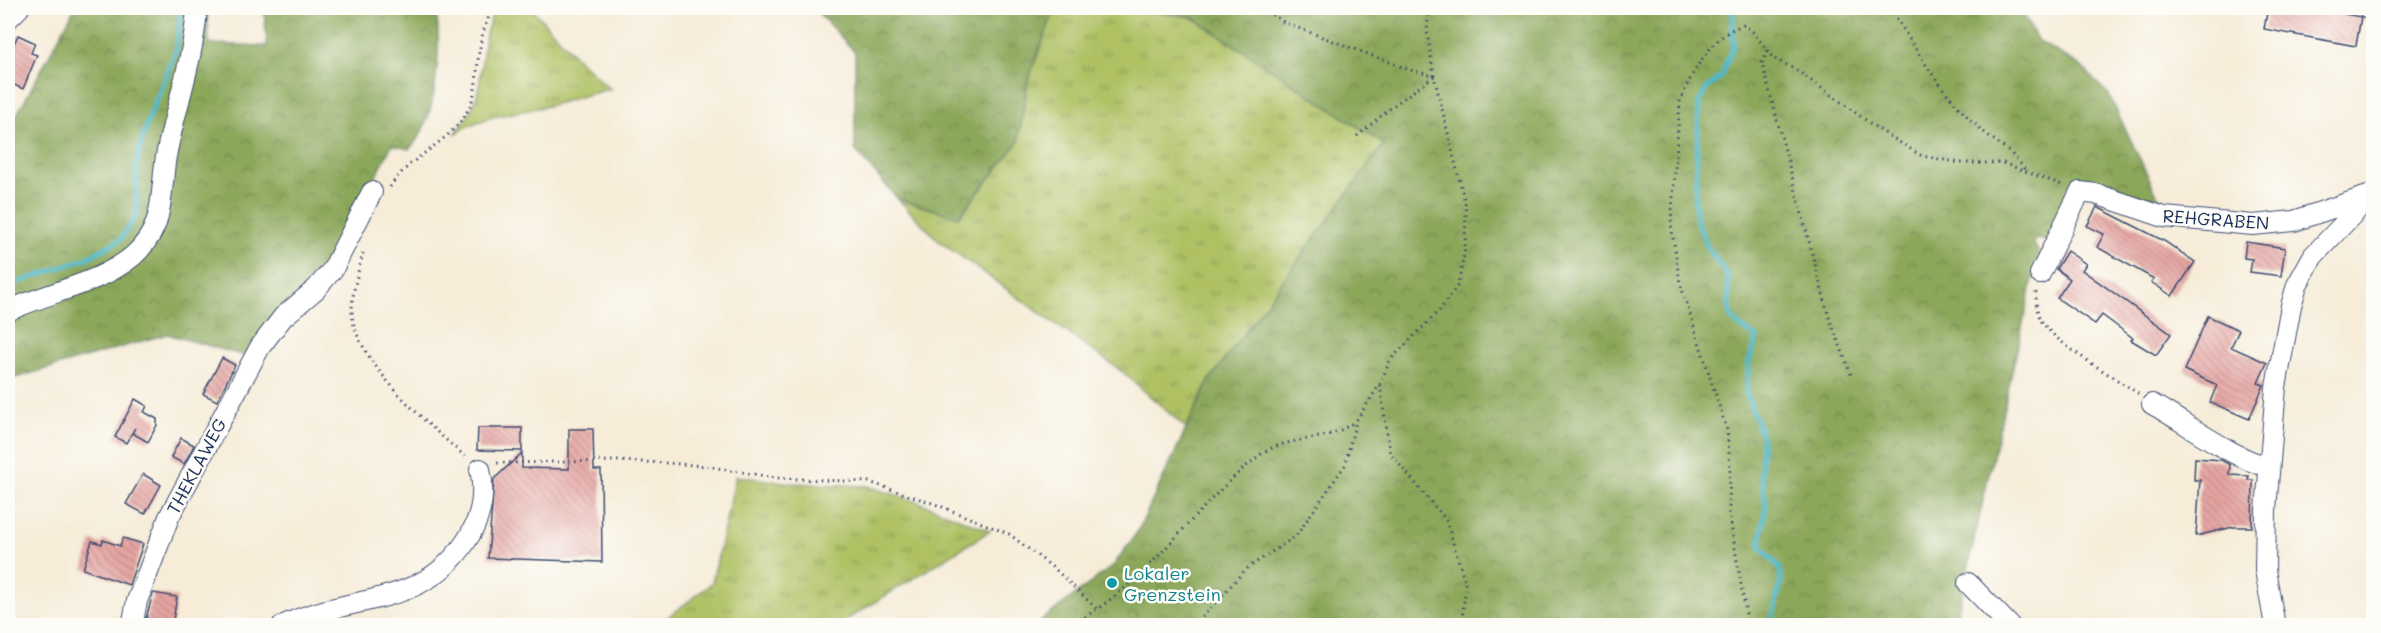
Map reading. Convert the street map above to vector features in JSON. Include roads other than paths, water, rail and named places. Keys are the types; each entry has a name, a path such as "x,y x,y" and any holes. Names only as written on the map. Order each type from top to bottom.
{"street":[{"path":"8,19 19,8"},
{"path":"8,311 112,269 132,257 146,243 156,223 166,155 194,37 197,8"},
{"path":"2368,8 2373,8"},
{"name":"THEKLAWEG","path":"132,626 137,602 169,517 260,347 283,317 316,289 333,269 372,192"},
{"name":"REHGRABEN","path":"2040,274 2080,192 2096,194 2151,215 2203,222 2253,225 2294,221 2372,194"},
{"name":"REHGRABEN","path":"2275,626 2264,559 2269,466 2277,378 2297,285 2318,250 2372,194"},
{"path":"2152,404 2254,463 2269,466"},
{"path":"282,626 334,607 411,589 442,570 463,547 476,525 482,503 483,483 480,469"},
{"path":"1968,583 2010,626"}],"waterway":[{"path":"8,286 85,259 120,240 137,214 136,164 146,126 176,50 181,8"},
{"path":"1733,8 1733,46 1721,77 1707,88 1699,102 1695,202 1697,221 1708,248 1727,275 1730,316 1738,325 1757,338 1749,361 1746,393 1762,437 1761,474 1766,505 1760,546 1780,568 1781,580 1772,620 1774,626"}],"place":[{"name":"Lokaler Grenzstein","path":"1112,583"}]}
